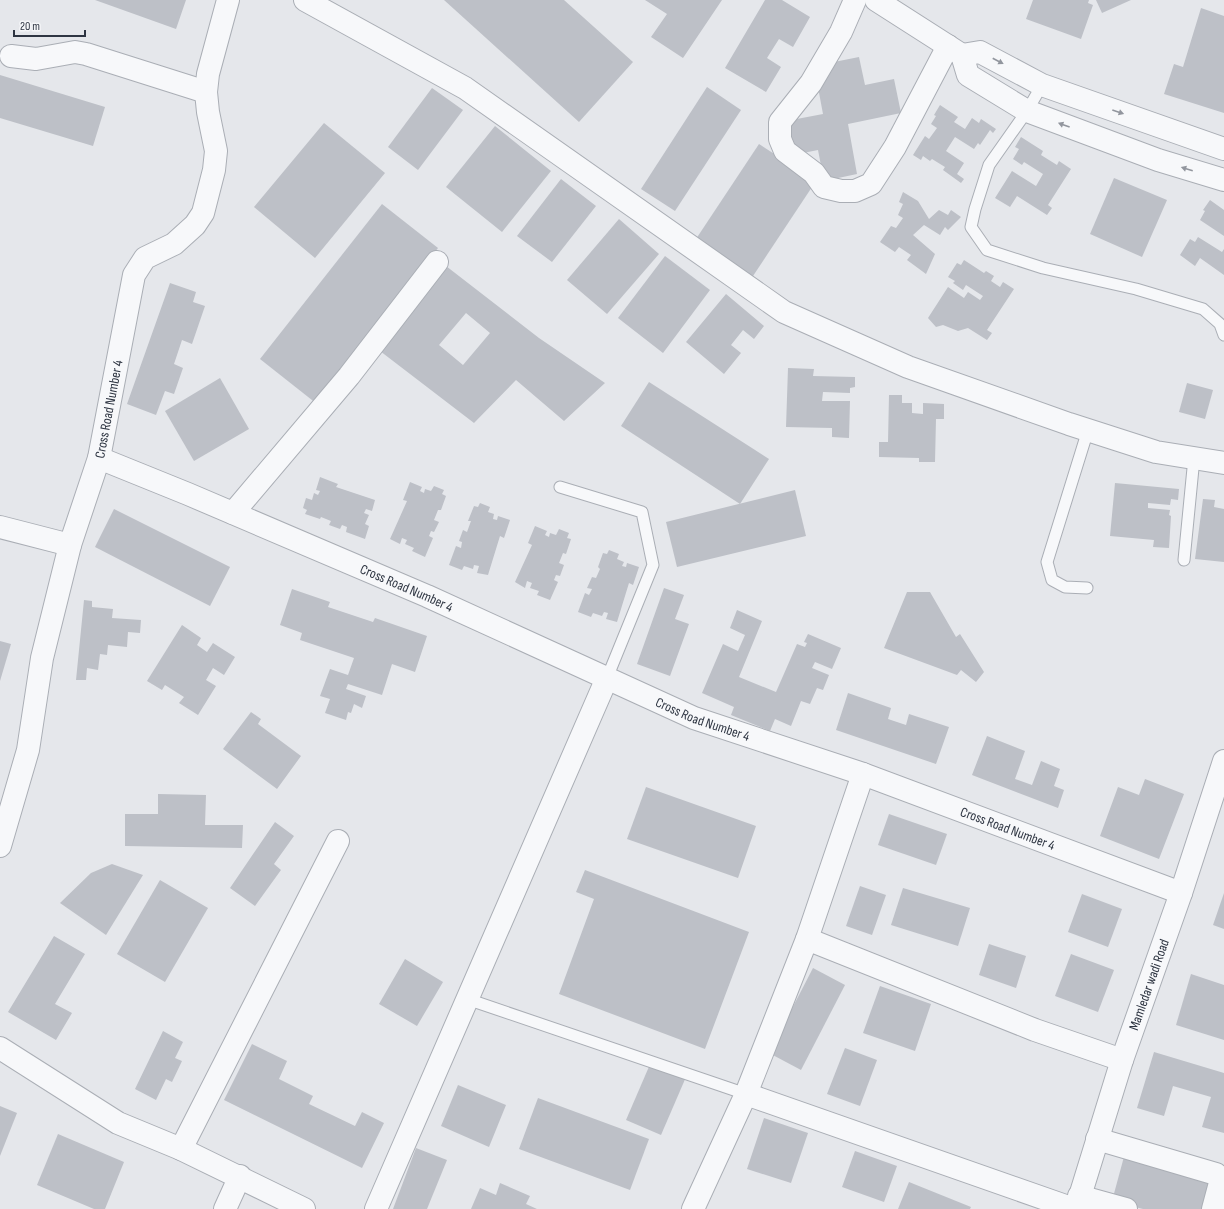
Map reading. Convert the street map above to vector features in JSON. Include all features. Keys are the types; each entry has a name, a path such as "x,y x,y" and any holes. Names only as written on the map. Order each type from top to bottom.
{"street":[{"name":"Cross Road Number 4","path":"228,0 212,55 206,92 208,112 216,151 214,170 203,213 195,225 174,244 145,258 134,275 99,458 428,596 694,718 863,774 1181,893"},
{"path":"305,0 465,88 784,312 908,366 1088,430 1156,452 1224,463"},
{"path":"855,0 841,32 811,83 780,122 780,139 785,151 814,173 824,187 841,191 855,191 870,184 955,51"},
{"path":"876,0 955,51 968,75 1027,111 1158,160 1224,180"},
{"path":"955,51 980,52 1042,85 1224,149"},
{"path":"11,56 36,59 75,52 86,54 206,92"},
{"path":"233,513 349,376 437,262"},
{"path":"0,846 28,750 42,658 70,544 99,458"},
{"path":"0,527 70,544"},
{"path":"376,1209 607,678"},
{"name":"Mamledar wadi Road","path":"1076,1205 1122,1060 1181,893 1224,761"},
{"path":"693,1209 746,1094 807,939 863,774"},
{"path":"181,1149 338,841"},
{"path":"807,939 1035,1030 1122,1060"},
{"path":"0,1048 118,1123 181,1149 240,1176 304,1209"},
{"path":"746,1094 1076,1205 1126,1209"},
{"path":"1098,1139 1216,1174 1221,1179 1213,1209"},
{"path":"225,1209 240,1176"}],"lane":[{"path":"1042,85 1027,111 989,165 971,227 987,250 1044,268 1136,289 1203,309 1220,324 1224,335"},
{"path":"1086,588 1066,587 1052,580 1047,562 1088,430"},
{"path":"1184,560 1194,458"},
{"path":"560,487 642,512 653,564 607,678"},
{"path":"467,999 746,1094"}],"building":[{"path":"95,0 186,0 176,29"},
{"path":"444,0 564,0 633,62 579,122"},
{"path":"645,0 722,0 683,58 651,37 667,14"},
{"path":"765,0 782,0 810,17 793,47 779,39 767,58 781,67 766,92 725,68"},
{"path":"1033,0 1089,0 1088,3 1093,5 1081,39 1026,19"},
{"path":"1096,0 1131,0 1102,13"},
{"path":"1201,8 1224,16 1224,113 1164,94 1174,64 1183,67"},
{"path":"859,57 865,85 894,79 901,113 848,124 857,174 824,181 818,150 788,156 781,122 823,114 814,66"},
{"path":"0,75 105,107 93,146 0,118"},
{"path":"707,87 741,110 675,211 641,189"},
{"path":"432,88 463,110 418,170 388,147"},
{"path":"940,105 958,117 954,122 965,129 972,118 979,123 981,119 996,129 993,133 990,130 980,145 978,143 974,149 955,137 946,151 964,163 957,174 964,179 961,183 943,170 945,167 932,159 930,161 923,156 921,160 913,155 925,136 929,139 937,128 931,124"},
{"path":"324,123 385,173 315,258 254,207"},
{"path":"495,126 551,171 502,232 446,187"},
{"path":"1021,137 1043,151 1041,155 1057,165 1059,161 1071,169 1048,205 1052,208 1047,215 1017,196 1010,207 995,198 1012,171 1036,186 1043,174 1024,162 1022,165 1013,159 1019,149 1015,147"},
{"path":"759,144 816,181 751,279 694,242"},
{"path":"1114,178 1167,200 1142,257 1090,234"},
{"path":"561,179 596,206 552,262 517,236"},
{"path":"903,192 918,201 929,219 939,210 948,215 951,210 961,217 948,230 945,227 940,235 924,225 913,235 935,254 926,274 907,260 911,255 899,247 895,252 880,242 891,226 896,228 903,218 898,215 903,204 899,202"},
{"path":"1210,200 1224,210 1224,236 1200,220 1205,211 1203,210"},
{"path":"382,204 438,248 317,404 260,359"},
{"path":"619,219 659,254 607,314 567,280"},
{"path":"1198,237 1222,252 1224,249 1224,275 1200,258 1195,266 1180,255 1190,239 1195,242"},
{"path":"665,256 710,290 663,353 618,318"},
{"path":"964,260 984,273 986,271 994,276 991,281 1000,287 1003,282 1014,289 987,330 992,333 987,340 968,328 958,331 943,325 936,327 928,318 948,287 964,298 968,292 980,300 983,296 966,285 963,290 953,283 955,281 948,277 957,263 961,265"},
{"path":"446,266 539,338 605,383 564,421 516,380 474,423 380,351","holes":["466,313 490,333 463,365 439,345"]},
{"path":"170,283 196,292 193,302 205,306 192,344 182,340 174,364 183,368 174,394 165,391 156,415 127,404"},
{"path":"726,294 764,326 754,339 743,330 731,345 741,353 724,374 686,342"},
{"path":"788,368 814,369 813,376 855,377 855,387 850,388 850,393 823,392 822,401 850,401 849,438 832,437 832,428 786,427"},
{"path":"220,378 249,429 194,461 165,411"},
{"path":"649,382 769,459 740,504 621,426"},
{"path":"1187,383 1213,390 1205,419 1179,412"},
{"path":"889,395 902,395 902,403 912,403 912,413 923,414 923,403 944,404 944,419 936,419 935,462 919,462 919,458 879,457 879,442 888,442"},
{"path":"320,477 338,484 336,487 375,500 372,511 366,509 364,513 369,515 365,524 369,526 365,539 346,532 347,527 342,525 340,529 329,525 331,521 321,517 320,519 305,514 307,510 303,508 306,498 312,500 314,493 318,495 320,491 316,490"},
{"path":"410,482 422,487 420,491 424,493 425,489 431,491 434,486 444,490 442,494 446,496 441,510 438,510 434,520 439,522 434,532 431,531 429,536 433,538 425,557 412,551 414,548 405,544 407,540 402,538 400,544 390,539 407,501 403,500"},
{"path":"1115,483 1179,489 1178,500 1171,499 1170,505 1148,503 1148,508 1170,510 1169,548 1153,547 1154,540 1110,536"},
{"path":"795,490 806,536 677,567 666,522"},
{"path":"1203,499 1215,500 1214,507 1224,509 1224,562 1195,559"},
{"path":"480,503 490,507 488,512 494,514 493,519 497,520 498,516 510,520 504,538 500,536 488,575 477,573 479,566 474,565 473,569 464,566 462,570 449,565 456,546 461,548 462,542 459,541 463,530 467,532 471,521 468,521 474,506 478,507"},
{"path":"114,509 230,567 210,606 95,547"},
{"path":"535,526 547,531 545,535 549,537 550,533 556,535 559,529 569,533 567,538 571,539 566,554 563,553 559,563 564,565 560,576 556,575 554,580 558,582 550,600 537,595 539,591 530,588 532,583 527,581 525,588 515,582 532,545 528,543"},
{"path":"609,550 619,554 617,559 624,562 622,566 626,567 627,563 639,567 633,585 629,583 617,622 606,619 608,613 604,612 602,616 593,613 591,617 578,612 585,593 589,595 592,589 587,588 592,577 596,578 600,569 598,567 603,553 607,554"},
{"path":"664,588 684,595 675,619 689,624 670,676 637,664"},
{"path":"292,589 330,602 328,607 373,622 375,618 427,636 415,672 392,664 382,695 348,684 346,689 366,696 362,708 354,704 351,713 348,712 346,720 325,713 330,699 320,696 330,669 348,675 354,658 300,640 302,633 280,625"},
{"path":"907,592 930,592 956,637 960,634 984,672 976,682 961,670 957,675 884,648"},
{"path":"84,600 92,601 92,607 113,609 112,618 141,620 140,633 128,632 127,647 108,645 107,655 100,654 98,670 87,668 86,680 76,680"},
{"path":"737,610 762,621 739,677 776,692 797,644 805,647 807,643 804,642 808,634 841,648 832,669 815,662 812,668 829,675 823,690 817,688 810,704 801,701 791,726 775,719 770,731 731,715 734,707 702,693 723,644 738,651 745,635 730,628"},
{"path":"182,625 201,638 197,645 207,652 213,643 235,657 224,675 213,668 206,680 216,686 198,715 179,703 184,697 165,685 162,690 147,681"},
{"path":"0,641 11,644 0,681"},
{"path":"848,693 891,708 888,719 906,725 909,714 949,727 936,764 836,730"},
{"path":"251,712 261,719 258,724 301,756 277,789 223,749"},
{"path":"987,736 1025,751 1015,779 1032,785 1041,761 1060,769 1054,786 1064,790 1058,808 972,775"},
{"path":"1145,779 1184,794 1159,859 1100,836 1118,787 1139,795"},
{"path":"646,787 756,826 738,878 627,839"},
{"path":"158,794 206,795 205,825 243,825 242,848 125,846 125,814 158,814"},
{"path":"889,814 947,834 936,865 878,845"},
{"path":"275,822 294,836 274,864 281,870 255,906 230,888"},
{"path":"112,864 143,875 106,935 60,903 91,873"},
{"path":"585,870 749,932 705,1049 559,994 594,899 576,892"},
{"path":"160,880 208,908 165,982 117,954"},
{"path":"860,886 886,895 872,935 846,926"},
{"path":"903,888 970,908 958,946 891,925"},
{"path":"1224,893 1224,929 1213,925"},
{"path":"1082,894 1122,909 1108,947 1068,932"},
{"path":"54,936 85,954 55,1004 72,1013 56,1040 8,1012"},
{"path":"989,944 1026,956 1016,988 979,975"},
{"path":"1071,954 1114,970 1098,1012 1055,996"},
{"path":"405,959 443,982 417,1026 379,1004"},
{"path":"813,968 845,985 801,1070 769,1053"},
{"path":"1191,974 1224,985 1224,1040 1176,1025"},
{"path":"880,986 931,1004 915,1051 863,1033"},
{"path":"163,1031 183,1042 175,1058 182,1061 172,1082 166,1079 156,1100 135,1089"},
{"path":"252,1044 287,1061 279,1079 313,1096 309,1104 355,1126 362,1112 384,1123 362,1168 224,1100"},
{"path":"845,1048 877,1060 860,1106 827,1094"},
{"path":"1154,1052 1224,1073 1224,1133 1202,1127 1211,1097 1173,1086 1164,1116 1137,1108"},
{"path":"651,1062 686,1077 661,1135 626,1120"},
{"path":"458,1085 506,1105 489,1147 441,1126"},
{"path":"538,1098 649,1139 630,1190 519,1149"},
{"path":"0,1106 17,1113 0,1156"},
{"path":"764,1118 808,1133 791,1183 747,1169"},
{"path":"58,1134 124,1162 105,1209 94,1209 37,1185"},
{"path":"416,1148 447,1160 427,1209 393,1209"},
{"path":"855,1151 897,1166 884,1202 842,1187"},
{"path":"1125,1153 1216,1177 1208,1209 1143,1209 1112,1201"},
{"path":"909,1182 971,1207 970,1209 898,1209"},
{"path":"500,1183 530,1196 526,1204 537,1209 471,1209 480,1188 496,1195"}]}
